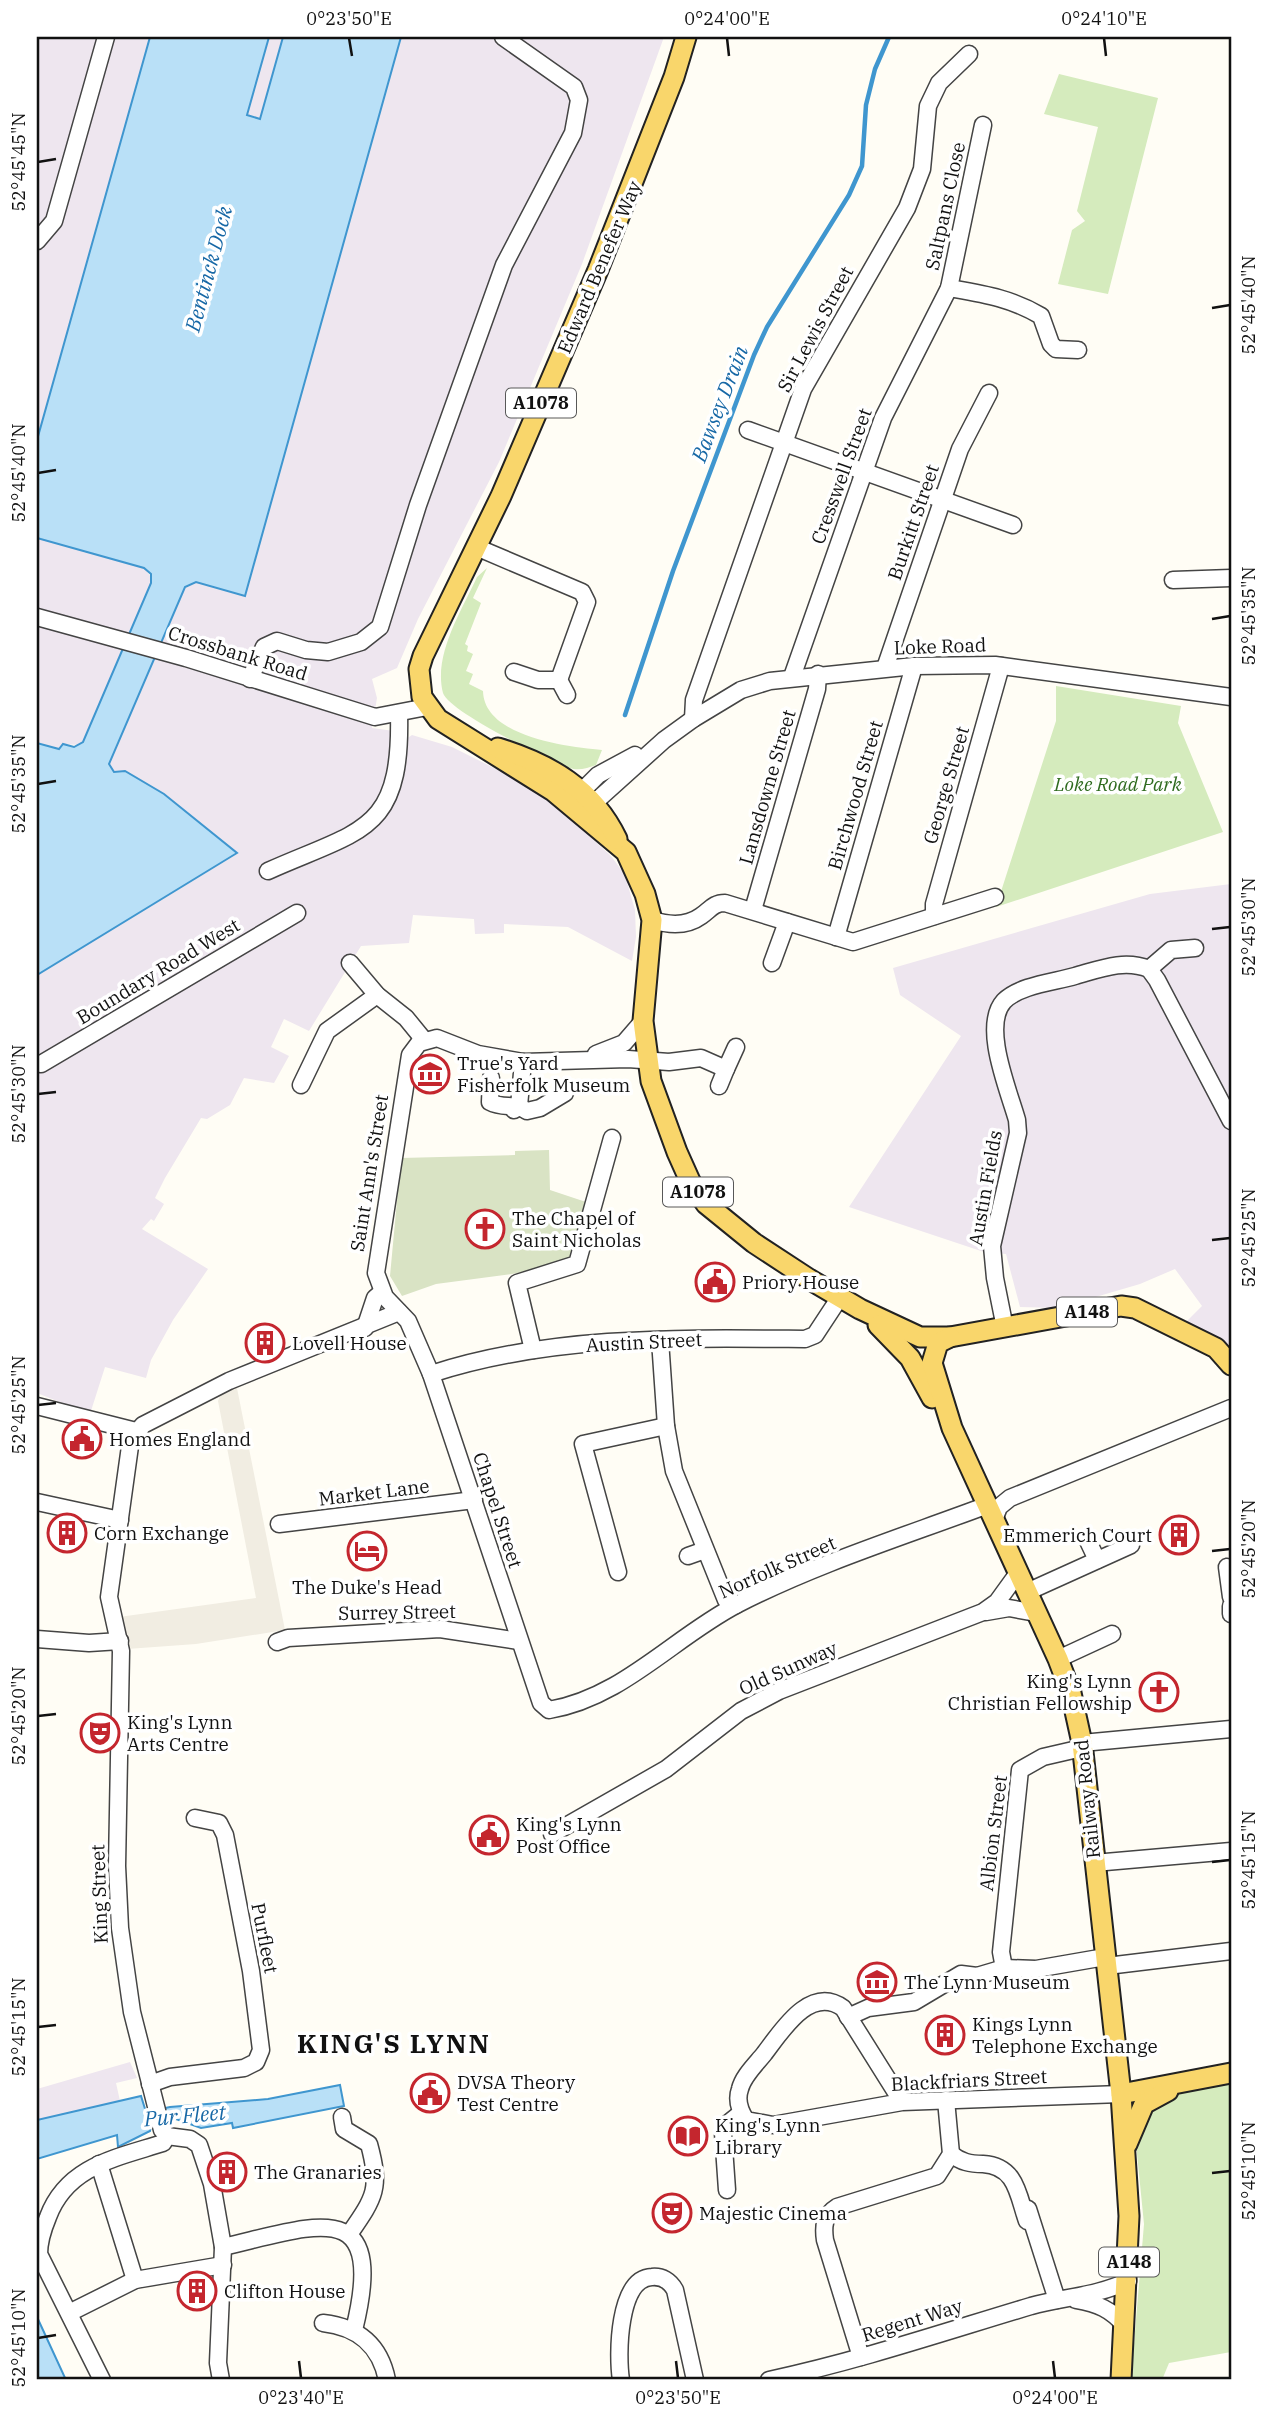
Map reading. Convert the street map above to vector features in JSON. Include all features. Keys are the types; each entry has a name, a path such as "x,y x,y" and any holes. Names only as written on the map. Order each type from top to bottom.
{"main road":[{"name":"Edward Benefer Way","path":"427,707 420,684 423,656 501,496 637,176 686,37"},
{"name":"A1078","path":"427,707 450,729 582,803 620,844 641,885 652,920 643,1021 647,1061 677,1152 690,1181 706,1204 754,1243 860,1309 911,1334 950,1337"},
{"name":"A148","path":"989,1513 951,1428 932,1363 939,1343 950,1337 1121,1306 1135,1308 1224,1352 1231,1365"},
{"path":"860,1309 910,1358 951,1428"},
{"name":"Railway Road","path":"989,1513 1058,1659 1071,1693 1082,1746 1121,2094"},
{"name":"A148","path":"1120,2375 1128,2281 1129,2216 1121,2094 1231,2073"},
{"name":"A148","path":"1124,2157 1133,2126 1144,2104 1188,2082"}],"street":[{"path":"37,241 54,221 106,37"},
{"path":"250,679 264,647 278,640 306,650 328,652 361,642 380,627 418,505 504,265 573,133 579,100 574,87 503,37"},
{"path":"946,49 955,64"},
{"name":"Sir Lewis Street","path":"693,719 694,701 803,389 908,208 922,169 928,106 939,83 955,64 969,54"},
{"name":"Saltpans Close","path":"947,292 983,125"},
{"path":"947,292 989,302"},
{"path":"947,292 1006,298 1027,307 1041,316 1051,344 1056,349 1078,350"},
{"name":"Cresswell Street","path":"792,677 883,418 947,292"},
{"name":"Burkitt Street","path":"885,668 961,449 989,393"},
{"path":"748,430 1013,525"},
{"path":"476,547 584,594 587,608 559,680 567,695"},
{"path":"1173,580 1231,578"},
{"name":"Crossbank Road","path":"37,617 186,658 375,717 427,707"},
{"name":"Loke Road","path":"582,803 598,775 664,740 741,690 792,677 914,666 1001,666 1231,697"},
{"name":"Birchwood Street","path":"836,937 914,666"},
{"name":"George Street","path":"933,916 934,904 1001,666"},
{"path":"514,672 538,680 559,680"},
{"name":"Lansdowne Street","path":"753,910 817,689 818,674"},
{"path":"268,871 346,839 368,825 384,806 397,771 399,713"},
{"path":"652,920 668,925 681,923 702,916 720,902 836,937 858,941 995,897"},
{"name":"Boundary Road West","path":"41,1064 297,913"},
{"path":"772,963 787,922"},
{"path":"1195,948 1171,950 1149,969 1157,979 1231,1121"},
{"path":"350,962 377,995 406,1017 424,1040 445,1039 478,1054 523,1062 707,1058 726,1069"},
{"name":"Austin Fields","path":"1006,1328 995,1278 992,1246 1018,1133 1017,1120 993,1034 995,1018 1004,1001 1026,990 1120,964 1149,969"},
{"path":"301,1085 327,1031 377,995"},
{"path":"577,1060 618,1047 643,1021"},
{"name":"Saint Ann's Street","path":"382,1292 376,1273 391,1161 410,1055 424,1040"},
{"path":"719,1086 737,1047"},
{"path":"517,1108 523,1062"},
{"path":"491,1078 490,1102 499,1107 527,1111 540,1108 565,1093"},
{"path":"533,1350 517,1283 577,1264 612,1138"},
{"path":"37,1406 136,1431 229,1381 365,1328 399,1312 382,1292 375,1298 365,1328"},
{"name":"Austin Street","path":"431,1374 533,1350 660,1340 805,1339 815,1335 840,1297"},
{"name":"Chapel Street","path":"399,1312 408,1321 431,1374 542,1707 549,1710 562,1708"},
{"path":"660,1340 666,1426 674,1471 726,1600 736,1605"},
{"name":"Norfolk Street","path":"562,1708 621,1682 736,1605 792,1580 989,1513 1010,1498 1231,1408"},
{"path":"618,1572 583,1444 666,1426"},
{"name":"King Street","path":"136,1431 131,1438 109,1597 120,1643 117,1866 120,1928 132,2012 165,2133"},
{"name":"Market Lane","path":"279,1524 474,1500"},
{"path":"37,1503 120,1520"},
{"path":"1088,1541 1097,1560"},
{"path":"1027,1592 1131,1545"},
{"path":"688,1556 705,1550"},
{"path":"1227,1567 1231,1597"},
{"name":"Old Sunway","path":"983,1612 997,1602 1018,1573"},
{"path":"1231,1606 1231,1614"},
{"name":"Old Sunway","path":"552,1833 666,1769 741,1711 779,1691 983,1612 1009,1608 1036,1613"},
{"name":"Surrey Street","path":"277,1642 288,1638 417,1629 467,1632 519,1640"},
{"path":"1058,1659 1112,1634"},
{"path":"37,1639 120,1643"},
{"name":"Albion Street","path":"1004,1968 1001,1952 1020,1770 1043,1757 1082,1746 1231,1730"},
{"name":"Purfleet","path":"152,2089 170,2077 244,2068 256,2062 261,2050 224,1820 195,1818"},
{"path":"1094,1863 1231,1851"},
{"path":"848,2017 868,2008 914,2002 961,1974 977,1976 1004,1968 1025,1970 1231,1951"},
{"path":"727,2190 723,2133 726,2125 741,2113 740,2086 792,2018 804,2008 828,2002 843,2008 902,2102"},
{"name":"Blackfriars Street","path":"741,2113 752,2123 773,2125 902,2102 1121,2094"},
{"path":"861,2357 825,2240 828,2214 837,2207 937,2176 951,2154 946,2100"},
{"path":"341,2126 369,2144 377,2186 369,2205 350,2233"},
{"path":"102,2380 71,2312 43,2262 39,2245 60,2192 78,2175 99,2164 163,2143 165,2133 190,2139 202,2150 223,2247 218,2363 221,2380"},
{"path":"951,2154 968,2163 998,2166 1013,2180 1062,2299"},
{"path":"99,2164 135,2280"},
{"path":"1020,2194 1027,2221"},
{"path":"223,2247 321,2226 341,2228 350,2233 361,2252 364,2274 354,2330"},
{"path":"71,2312 135,2280 223,2265"},
{"path":"621,2380 620,2348 628,2295 633,2284 651,2277 668,2281 675,2290 695,2380"},
{"name":"Regent Way","path":"769,2380 861,2357 1062,2299 1106,2291 1128,2281"},
{"name":"Regent Way","path":"1062,2299 1102,2306 1114,2313 1125,2326"},
{"path":"323,2323 354,2330 375,2349 387,2380"}],"shaded area":[{"path":"37,37 150,37 37,440"},
{"path":"269,37 283,37 260,119 247,115"},
{"path":"401,37 664,37 582,264 499,462 418,619 397,668 372,679 377,698 372,728 394,731 400,743 412,735 452,747 512,777 549,799 611,856 625,875 635,910 636,937 632,961 568,927 504,924 504,933 475,934 474,919 413,915 409,943 361,946 309,1031 284,1019 271,1047 289,1056 274,1083 244,1078 230,1105 207,1119 201,1118 165,1178 155,1198 164,1204 154,1221 151,1219 142,1229 208,1269 173,1320 151,1360 146,1378 105,1367 90,1414 37,1393 37,975 237,854 164,794 125,771 114,772 109,764 185,587 196,582 245,596"},
{"path":"37,538 144,568 151,577 149,591 87,736 79,745 63,744 59,749 37,743"},
{"path":"1231,884 1231,1351 1184,1324 1202,1306 1175,1269 1140,1284 1058,1308 1020,1307 1006,1254 984,1252 849,1207 961,1036 900,995 893,968 1150,894"},
{"path":"236,1383 285,1630 196,1644 127,1649 119,1617 256,1598 218,1401 220,1396"},
{"path":"130,2062 137,2078 116,2083 120,2101 37,2120 37,2089"}],"green space":[{"path":"1059,74 1158,98 1108,294 1058,284 1072,230 1085,221 1077,211 1098,127 1044,114"},
{"path":"487,568 473,598 481,603 465,644 468,646 467,651 473,654 466,671 473,674 469,684 483,691 487,707 497,719 512,729 550,742 602,750 596,765 573,769 542,756 462,712 443,693 441,678 445,648 477,577"},
{"name":"Loke Road Park","path":"1056,686 1181,706 1178,723 1223,832 996,907 1056,721"},
{"path":"549,1150 550,1190 586,1202 568,1262 512,1274 436,1284 402,1296 390,1276 401,1158 515,1155 515,1151"},
{"path":"1231,2082 1231,2352 1169,2363 1162,2380 1131,2380 1144,2224 1137,2124 1162,2097"}],"water":[{"name":"Bentinck Dock","path":"150,37 269,37 247,115 260,119 283,37 401,37 245,596 196,582 185,587 109,764 114,772 125,771 164,794 237,853 37,975 37,743 59,749 63,744 74,747 83,742 151,583 151,574 144,568 37,538 37,440"},
{"name":"Pur Fleet","path":"340,2085 344,2106 233,2128 232,2123 201,2128 176,2119 151,2126 150,2131 118,2147 117,2135 37,2159 37,2120 141,2096 146,2112 170,2107 268,2099"},
{"path":"37,2317 66,2380 37,2380"}],"waterway":[{"name":"Bawsey Drain","path":"625,715 673,571 754,355 767,327 849,195 862,166 866,105 875,69 889,37"}],"place":[{"name":"True's Yard Fisherfolk Museum","path":"430,1074"},
{"name":"The Chapel of Saint Nicholas","path":"485,1229"},
{"name":"Priory House","path":"715,1282"},
{"name":"Lovell House","path":"265,1343"},
{"name":"Homes England","path":"82,1439"},
{"name":"Corn Exchange","path":"67,1533"},
{"name":"Emmerich Court","path":"1179,1535"},
{"name":"The Duke's Head","path":"367,1551"},
{"name":"King's Lynn Christian Fellowship","path":"1159,1692"},
{"name":"King's Lynn Arts Centre","path":"100,1733"},
{"name":"King's Lynn Post Office","path":"489,1835"},
{"name":"The Lynn Museum","path":"877,1982"},
{"name":"Kings Lynn Telephone Exchange","path":"945,2035"},
{"name":"DVSA Theory Test Centre","path":"430,2093"},
{"name":"King's Lynn Library","path":"688,2136"},
{"name":"The Granaries","path":"227,2172"},
{"name":"Majestic Cinema","path":"672,2213"},
{"name":"Clifton House","path":"197,2291"}],"district":[{"name":"KING'S LYNN","path":"394,2044"}]}
